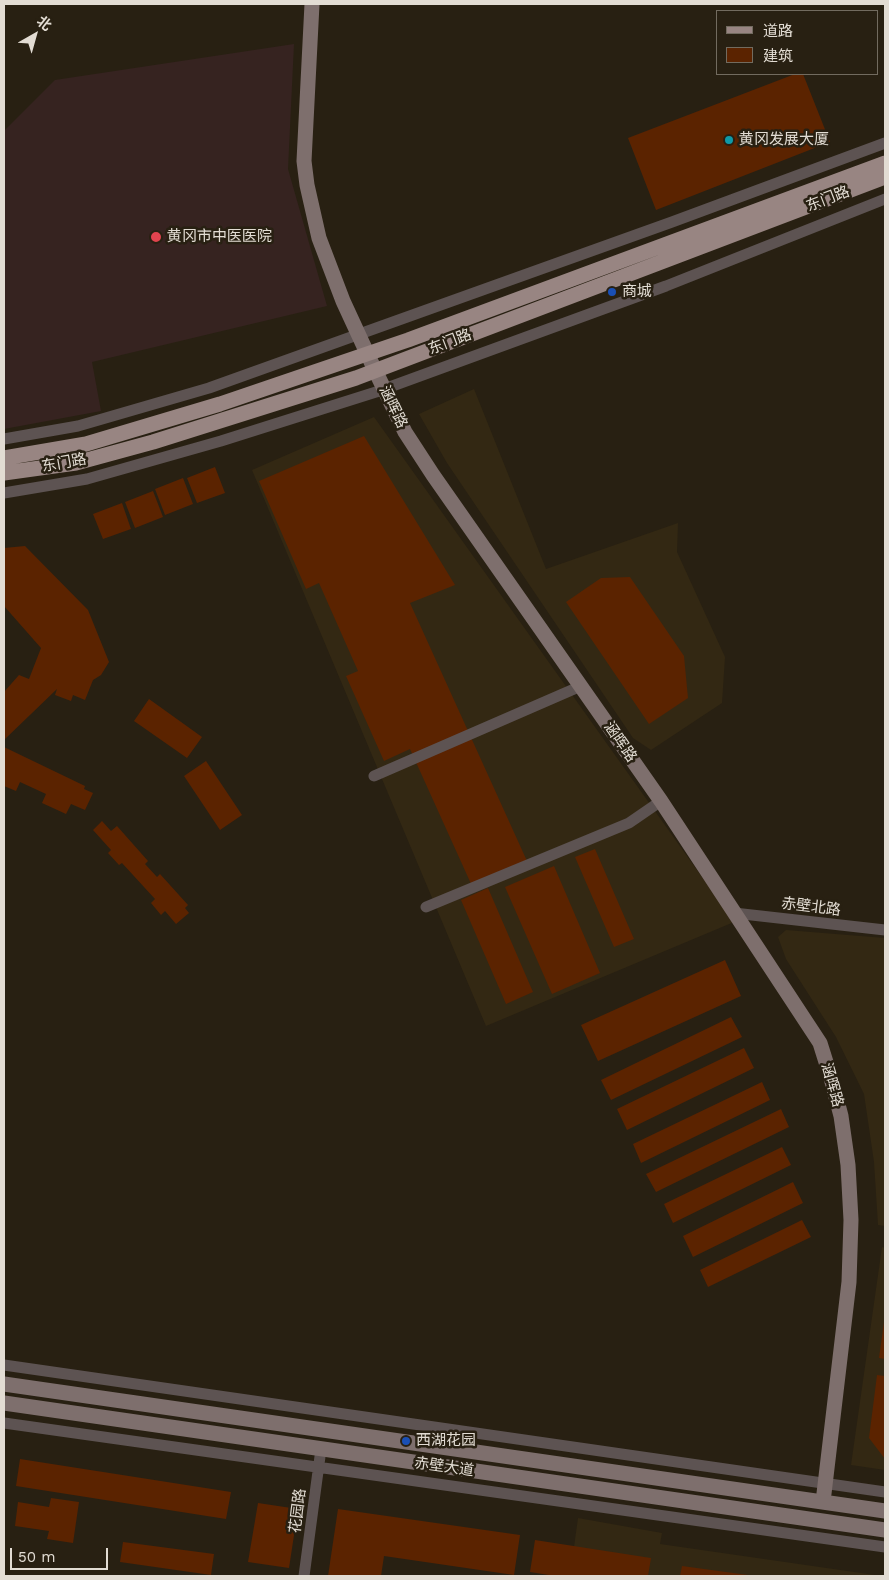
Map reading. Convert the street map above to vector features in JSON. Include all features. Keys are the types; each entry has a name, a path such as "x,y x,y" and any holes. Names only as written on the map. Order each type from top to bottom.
{"main road":[{"name":"涵晖路","path":"312,4 304,161 307,185 320,238 343,300 384,390 405,432 433,475 661,801 820,1044 832,1078 841,1116 848,1165 851,1220 849,1282 823,1502"},
{"name":"东门路","path":"4,458 86,444 220,404 367,353 885,163"},
{"name":"东门路","path":"4,473 76,463 153,442 375,371 885,177"},
{"name":"赤壁大道","path":"4,1384 885,1511"},
{"name":"赤壁大道","path":"4,1403 885,1530"}],"street":[{"path":"4,439 78,426 209,388 885,143"},
{"path":"4,493 87,479 222,441 384,390 666,286 885,199"},
{"path":"374,776 581,686"},
{"path":"426,907 628,823 661,801"},
{"name":"赤壁北路","path":"734,913 885,930"},
{"path":"4,1365 885,1492"},
{"path":"4,1423 885,1547"},
{"name":"花园路","path":"304,1576 321,1449"}],"shaded area":[{"name":"黄冈市中医医院","path":"294,44 288,169 327,306 92,362 101,411 4,429 4,131 55,80"},
{"path":"474,389 546,569 678,523 677,552 725,657 722,703 651,750 633,738 447,463 419,414"},
{"path":"374,417 734,922 486,1026 252,470"},
{"path":"786,930 885,938 885,1226 878,1225 874,1162 864,1094 836,1037 786,959 778,937"},
{"path":"882,1247 885,1248 885,1470 851,1465"},
{"path":"578,1518 662,1533 660,1544 882,1576 570,1576"}],"building":[{"name":"黄冈发展大厦","path":"792,75 803,75 830,142 656,210 628,138"},
{"path":"364,436 455,585 410,603 527,861 472,886 410,749 384,761 346,676 358,671 319,583 306,589 259,481"},
{"path":"215,467 225,493 197,503 187,478"},
{"path":"183,478 193,504 165,515 155,489"},
{"path":"153,491 163,517 135,528 125,502"},
{"path":"122,503 131,529 103,539 93,514"},
{"path":"25,546 88,610 109,662 101,675 93,680 85,700 73,695 71,701 55,695 57,689 4,740 4,692 19,675 29,679 41,648 4,606 4,548"},
{"path":"630,577 684,656 688,698 649,724 566,602 601,578"},
{"path":"149,699 202,737 187,758 134,721"},
{"path":"4,747 85,786 84,789 93,793 85,810 71,804 66,814 42,803 46,794 20,782 16,791 4,786"},
{"path":"206,761 242,815 220,830 184,776"},
{"path":"102,821 111,831 117,826 148,861 145,864 157,877 160,874 188,905 185,908 189,913 176,924 165,911 161,915 151,903 155,899 122,863 119,865 108,853 111,850 93,830"},
{"path":"595,849 634,939 614,947 575,857"},
{"path":"554,866 600,973 552,994 505,887"},
{"path":"488,888 533,992 506,1004 461,900"},
{"path":"725,960 741,996 598,1061 581,1025"},
{"path":"731,1017 742,1037 611,1100 601,1080"},
{"path":"744,1048 754,1068 627,1130 617,1109"},
{"path":"762,1082 770,1100 641,1163 633,1144"},
{"path":"781,1109 789,1127 656,1192 646,1174"},
{"path":"782,1147 791,1165 673,1223 664,1204"},
{"path":"793,1182 803,1203 693,1257 683,1236"},
{"path":"802,1220 811,1237 708,1287 700,1270"},
{"path":"885,1322 885,1359 879,1358"},
{"path":"877,1375 885,1376 885,1459 869,1438"},
{"path":"20,1459 231,1492 226,1519 16,1486"},
{"path":"51,1498 79,1502 73,1543 47,1539 49,1531 15,1526 18,1502 49,1507"},
{"path":"258,1503 298,1509 289,1568 248,1562"},
{"path":"338,1509 520,1535 514,1575 384,1556 381,1576 328,1576"},
{"path":"535,1540 651,1558 648,1576 555,1576 530,1572"},
{"path":"123,1542 214,1554 211,1575 120,1562"},
{"path":"682,1566 748,1575 748,1576 680,1576"}],"place":[{"name":"黄冈发展大厦","path":"729,140"},
{"name":"黄冈市中医医院","path":"156,237"},
{"name":"商城","path":"612,292"},
{"name":"西湖花园","path":"406,1441"}]}
